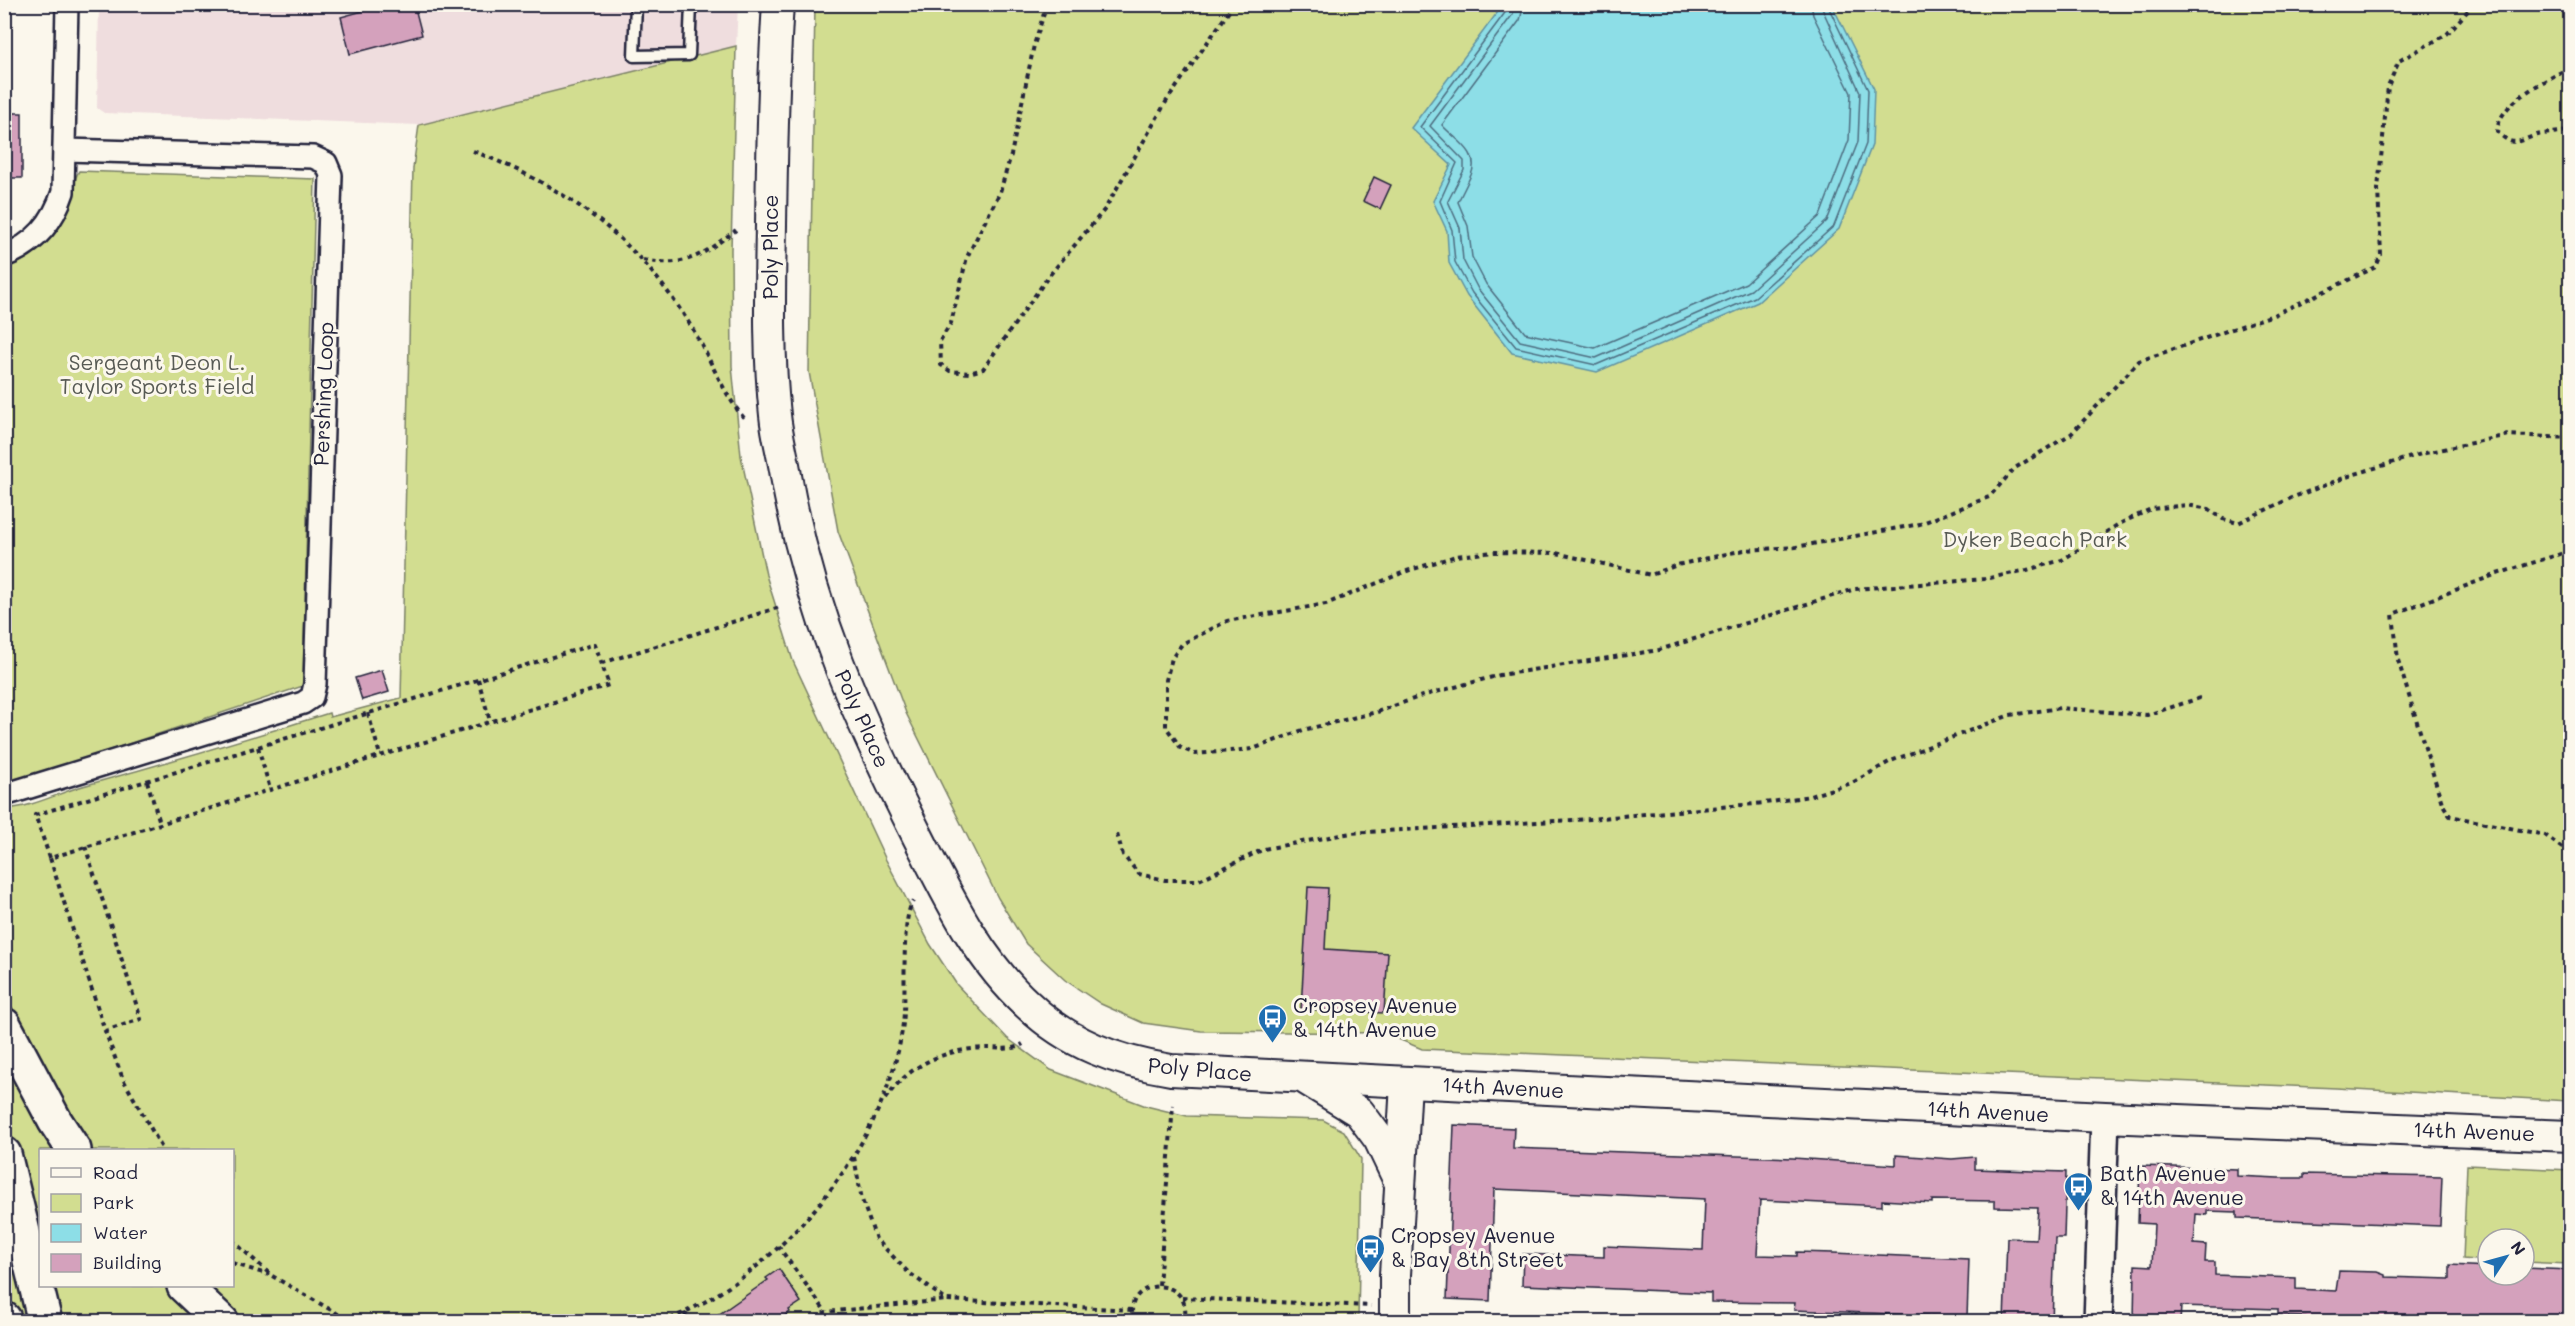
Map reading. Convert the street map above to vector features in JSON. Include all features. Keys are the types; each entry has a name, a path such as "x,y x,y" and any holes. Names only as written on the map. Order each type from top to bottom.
{"highway":[{"path":"4,1025 55,1121 73,1149"},
{"path":"4,1154 45,1322"},
{"path":"185,1287 222,1322"}],"main road":[{"name":"Poly Place","path":"778,4 770,268 772,374 775,419 794,523 818,613 845,683 884,768 957,913 980,953 1005,982 1052,1025 1079,1043 1131,1064 1171,1070 1406,1083"},
{"path":"1302,1077 1359,1112 1379,1139 1400,1184"},
{"path":"1383,1314 1400,1184 1406,1083"},
{"name":"14th Avenue","path":"1406,1083 2105,1118 2571,1136"}],"street":[{"path":"4,256 32,241 46,228 57,211 63,192 67,4"},
{"name":"Pershing Loop","path":"4,795 303,703 312,696 315,684 330,175 326,163 313,157 64,150"},
{"path":"2098,1322 2105,1118"}],"lane":[{"path":"636,4 634,56 689,55 691,4"}],"path":[{"path":"1047,4 1034,45 1011,155 1000,192 967,257 960,276 958,300 951,323 940,341 941,365 950,371 969,373 983,369 1048,277 1105,209 1166,102 1234,4"},
{"path":"2474,4 2447,34 2399,61 2388,86 2378,189 2381,255 2376,267 2276,315 2139,361 2071,434 2015,468 1989,497 1920,524 1891,531 1796,548 1744,550 1677,565 1651,575 1556,553 1495,552 1456,556 1407,571 1326,604 1227,621 1182,644 1172,657 1166,680 1166,728 1181,748 1195,754 1253,748 1303,730 1377,712 1425,695 1500,675 1659,650 1855,589 1985,579 2027,570 2062,560 2119,524 2151,509 2187,505 2209,509 2223,519 2238,523 2291,498 2352,475 2421,454 2508,435 2571,438"},
{"path":"2571,67 2526,94 2506,111 2498,122 2497,131 2505,140 2518,143 2538,135 2571,131"},
{"path":"473,151 517,168 579,204 612,229 643,260 691,326 744,418"},
{"path":"643,260 659,262 694,259 736,230"},
{"path":"2571,551 2497,574 2393,614 2398,660 2442,803 2450,816 2545,835 2571,854"},
{"path":"602,663 780,607"},
{"path":"50,858 609,685 595,644 35,815 105,1031 123,1079 162,1149"},
{"path":"478,680 490,722"},
{"path":"1117,834 1123,855 1139,874 1165,880 1198,880 1232,867 1264,849 1351,833 1590,819 1765,803 1810,795 1852,783 1891,761 2010,714 2060,708 2147,715 2202,697"},
{"path":"368,713 380,755"},
{"path":"258,747 270,789"},
{"path":"147,781 160,823"},
{"path":"85,846 141,1019 105,1031"},
{"path":"662,1322 684,1313 752,1268 778,1246 797,1229 840,1179 854,1156 882,1102 903,1024 906,937 913,901"},
{"path":"882,1102 906,1076 923,1063 944,1053 966,1049 1015,1048 1023,1044"},
{"path":"1160,1285 1173,1105"},
{"path":"854,1156 862,1200 876,1239 908,1272 946,1300"},
{"path":"234,1242 272,1276"},
{"path":"778,1246 826,1312"},
{"path":"234,1264 272,1276 352,1322"},
{"path":"1134,1322 1132,1310 1138,1295 1151,1286 1160,1285 1176,1291 1182,1298 1185,1306 1184,1322"},
{"path":"1182,1298 1383,1314"},
{"path":"807,1322 826,1312 946,1300 1132,1310"},
{"path":"684,1313 690,1322"}],"shaded area":[{"path":"99,5 738,5 736,46 419,125 104,113 97,108"}],"green space":[{"name":"Dyker Beach Park","path":"815,5 2570,5 2570,1101 2336,1088 1422,1049 1384,1033 1201,1031 1143,1023 1101,1004 1065,980 1026,944 998,898 906,713 838,531 809,372"},
{"path":"736,46 731,250 732,366 741,456 766,575 793,661 886,860 930,944 957,985 1007,1038 1051,1070 1146,1106 1187,1116 1323,1120 1344,1131 1361,1159 1358,1321 5,1321 4,809 34,803 83,786 329,713 330,717 401,698 413,168 419,125"},
{"name":"Sergeant Deon L. Taylor Sports Field","path":"79,171 315,179 303,686 7,784 5,783 5,269 28,258 55,232 72,198"},
{"path":"2467,1165 2570,1170 2570,1264 2536,1263 2536,1227 2476,1227 2476,1260 2463,1259"}],"water":[{"path":"1503,5 1832,5 1874,89 1872,145 1839,229 1758,302 1597,372 1512,353 1467,296 1449,263 1447,231 1433,201 1451,165 1411,128"}],"building":[{"path":"369,4 414,4 422,35 350,54 341,17 370,9"},
{"path":"4,113 22,113 22,178 4,178"},
{"path":"1374,177 1391,185 1380,209 1363,201"},
{"path":"382,670 389,692 362,700 355,678"},
{"path":"1308,887 1328,888 1325,949 1388,953 1384,1013 1301,1009"},
{"path":"1454,1125 1514,1128 1513,1148 1793,1158 1896,1165 1896,1155 1952,1159 1975,1157 1975,1169 2066,1172 2064,1238 2055,1238 2052,1322 2004,1322 2007,1238 2036,1239 2038,1208 1995,1207 1995,1201 1932,1200 1932,1203 1882,1200 1882,1206 1760,1200 1757,1255 1797,1256 1797,1252 1969,1259 1967,1317 1794,1310 1795,1303 1711,1302 1711,1293 1522,1285 1523,1254 1604,1257 1604,1246 1703,1250 1705,1199 1494,1189 1490,1301 1447,1299"},
{"path":"2140,1166 2237,1169 2237,1176 2278,1178 2304,1178 2304,1174 2442,1177 2440,1226 2237,1218 2237,1212 2207,1211 2207,1215 2196,1214 2194,1244 2206,1245 2205,1262 2215,1262 2215,1275 2296,1278 2296,1289 2336,1291 2339,1271 2377,1272 2385,1277 2450,1279 2450,1265 2476,1266 2476,1287 2536,1287 2536,1269 2571,1270 2571,1322 2305,1322 2306,1317 2278,1316 2278,1309 2181,1306 2180,1322 2134,1322 2135,1265 2152,1266 2154,1224 2138,1223"},
{"path":"779,1269 801,1302 789,1310 790,1312 776,1322 708,1322 768,1280 766,1278"}],"place":[{"name":"Cropsey Avenue & 14th Avenue","path":"1272,1044"},
{"name":"Bath Avenue & 14th Avenue","path":"2079,1212"},
{"name":"Cropsey Avenue & Bay 8th Street","path":"1370,1274"}]}
